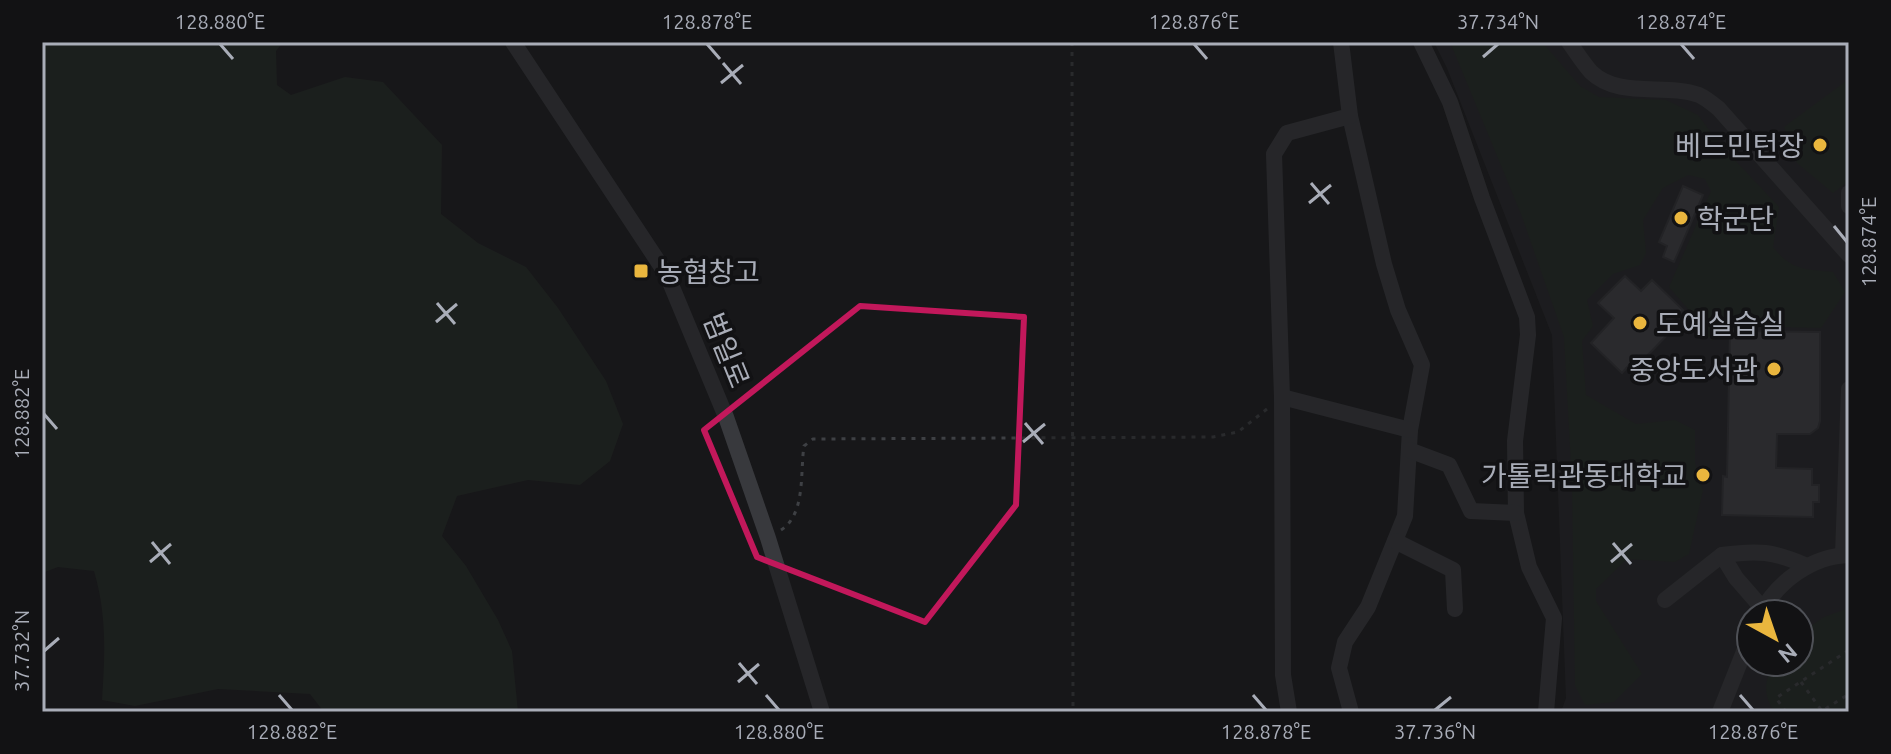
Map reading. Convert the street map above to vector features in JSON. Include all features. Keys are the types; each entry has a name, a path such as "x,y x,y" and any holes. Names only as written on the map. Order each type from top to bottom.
{"street":[{"name":"범일로","path":"513,42 667,275 726,417 768,538 822,712"},
{"path":"1341,42 1350,116 1384,264 1398,310 1422,365 1410,430 1405,516 1368,607 1345,642 1339,668 1351,712"},
{"path":"1421,42 1450,102 1527,317 1528,335 1515,441 1516,513 1529,567 1554,618 1546,712"},
{"path":"1569,42 1592,72 1604,80 1619,86 1701,96 1719,109 1849,255"},
{"path":"1289,712 1283,675 1282,397 1274,154 1287,133 1350,116"},
{"path":"1849,193 1849,206"},
{"path":"1773,598 1785,583 1807,566 1846,555 1849,389"},
{"path":"1282,397 1410,430"},
{"path":"1409,450 1449,465 1471,511 1516,513"},
{"path":"1395,541 1453,570 1455,609"},
{"path":"1665,600 1722,555 1755,551 1785,556 1807,566"},
{"path":"1722,555 1751,598"},
{"path":"1720,712 1735,674"}],"path":[{"path":"1072,42 1073,712"},
{"path":"768,538 791,524 800,501 804,446 813,439 1213,437 1238,432 1282,397"},
{"path":"1786,712 1776,698 1849,650"},
{"path":"1801,682 1822,711 1849,694"}],"highlighted area":[{"path":"860,306 1024,317 1016,505 925,622 757,557 704,430"}],"shaded area":[{"path":"42,42 283,42 276,51 277,85 291,95 345,77 383,82 442,145 441,214 478,243 526,267 558,308 606,381 623,424 610,461 580,485 528,480 457,496 442,536 466,566 498,620 512,651 518,712 324,712 310,694 218,689 135,706 102,700 103,619 94,571 58,567 42,573"},
{"name":"가톨릭관동대학교","path":"1434,42 1849,42 1849,712 1561,712 1566,698 1552,335"},
{"path":"1450,42 1542,42 1580,86 1599,97 1666,100 1698,115 1718,142 1779,207 1773,247 1793,265 1833,272 1845,292 1821,328 1733,326 1721,328 1713,341 1692,324 1688,309 1669,287 1711,191 1705,179 1688,175 1663,188 1643,220 1646,253 1640,265 1613,274 1587,300 1593,326 1582,341 1586,395 1636,424 1675,420 1695,430 1695,463 1703,490 1689,554 1675,562 1627,559 1596,589 1596,601 1642,674 1614,702 1585,705 1575,685 1572,484 1564,337 1521,214"},
{"name":"베드민턴장","path":"1849,79 1849,181 1833,193 1797,163 1784,127"},
{"path":"1849,608 1849,712 1774,712 1768,699 1768,678 1815,678 1815,623"}],"building":[{"name":"학군단","path":"1683,186 1703,195 1674,262 1663,257 1667,246 1659,242"},
{"name":"도예실습실","path":"1625,276 1641,291 1652,280 1683,310 1665,328 1670,332 1642,361 1637,356 1622,373 1591,343 1614,318 1598,303"},
{"name":"중앙도서관","path":"1730,331 1820,332 1818,428 1810,434 1777,434 1776,468 1812,469 1812,485 1819,485 1819,502 1813,502 1813,517 1722,515 1723,476 1727,477"}],"place":[{"name":"베드민턴장","path":"1820,145"},
{"name":"학군단","path":"1681,218"},
{"name":"농협창고","path":"641,271"},
{"name":"도예실습실","path":"1640,323"},
{"name":"중앙도서관","path":"1774,369"},
{"name":"가톨릭관동대학교","path":"1703,475"}]}
